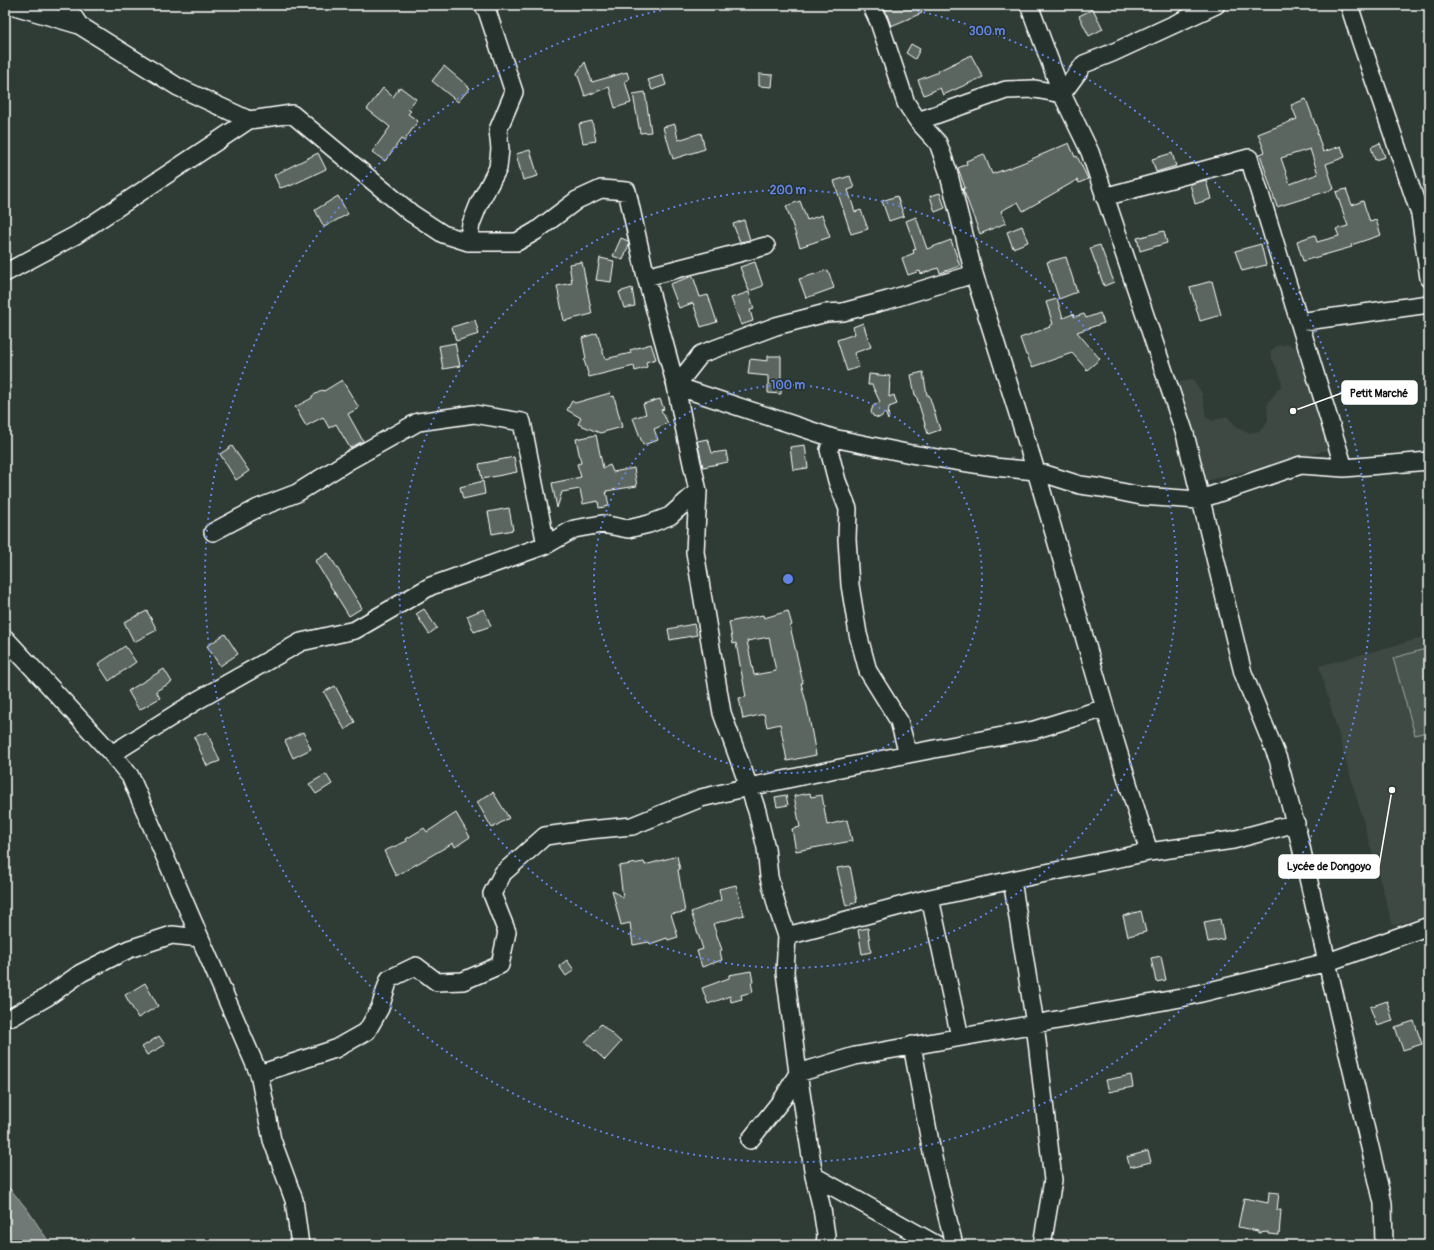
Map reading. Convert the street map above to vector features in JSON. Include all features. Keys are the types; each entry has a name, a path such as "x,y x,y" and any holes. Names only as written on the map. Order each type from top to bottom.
{"street":[{"path":"11,5 79,25 178,87 249,120"},
{"path":"66,5 79,25"},
{"path":"468,242 471,224 479,204 498,168 500,149 498,130 514,92 487,11 483,5"},
{"path":"871,5 879,22 906,103 918,121 938,143 948,171 974,274 1036,471 1105,708 1149,852"},
{"path":"1029,5 1062,94 1090,152 1185,434 1243,673 1278,759 1296,823 1383,1203 1384,1245"},
{"path":"1062,94 1084,64 1112,53 1216,5"},
{"path":"1350,5 1361,42 1420,214 1429,278"},
{"path":"918,121 1006,90 1035,89 1062,94"},
{"path":"5,274 76,235 249,120 292,114 411,213 442,234 468,242 517,242 536,231 577,200 601,189 627,191 646,277 676,386 698,491 695,552 722,713 757,811 766,848 769,877 787,936 785,972 798,1073 814,1176 826,1235 825,1245"},
{"path":"1104,197 1249,158 1344,468"},
{"path":"646,277 766,246"},
{"path":"676,386 701,354 776,326 826,313 843,312 974,274"},
{"path":"1299,322 1429,304"},
{"path":"676,386 833,438 912,454 994,467 1036,471 1080,485 1141,496 1201,499 1301,465 1344,468 1429,462"},
{"path":"213,532 258,508 297,493 350,460 418,422 474,414 522,422 546,545"},
{"path":"833,438 829,450 837,481 848,509 847,539 850,586 858,634 868,671 899,721 908,754"},
{"path":"112,754 198,700 301,642 354,630 431,586 546,545 574,529 602,524 628,529 649,524 670,516 698,491"},
{"path":"5,638 112,754 130,776 259,1074 272,1140 294,1200 300,1245"},
{"path":"259,1074 335,1049 367,1031 380,1008 389,979 416,966 437,982 463,981 500,965 507,932 492,894 503,873 545,836 632,826 701,798 908,754 1034,730 1105,708"},
{"path":"787,936 930,898 1149,852 1233,840 1296,823"},
{"path":"1012,880 1035,1024 1053,1180 1042,1245"},
{"path":"930,898 960,1037"},
{"path":"750,1140 784,1097 798,1073 855,1056 1181,998 1328,962 1429,926"},
{"path":"12,1017 47,997 81,973 129,949 172,935 200,938"},
{"path":"912,1046 933,1158 954,1245"},
{"path":"814,1176 937,1245"}],"shaded area":[{"path":"1287,344 1302,352 1329,450 1206,481 1177,383 1193,379 1202,393 1206,416 1212,421 1227,416 1239,429 1249,433 1259,431 1265,426 1268,419 1267,407 1269,401 1281,386 1282,382 1270,351 1277,346"},
{"path":"1429,636 1429,915 1393,926 1319,666"},
{"path":"1429,648 1429,731 1415,735 1393,658"},
{"path":"5,1183 27,1209 51,1245 5,1245"}],"building":[{"path":"895,5 919,5 922,13 891,26 885,9"},
{"path":"1093,9 1103,29 1089,36 1079,16"},
{"path":"911,44 920,49 915,59 906,53"},
{"path":"971,55 983,77 943,95 940,88 924,95 918,80 939,72 938,71"},
{"path":"585,62 592,82 627,72 629,79 625,81 631,103 615,108 609,87 585,96 577,73"},
{"path":"444,66 470,88 458,102 432,81"},
{"path":"759,74 773,75 772,87 759,86"},
{"path":"663,75 666,85 652,90 648,80"},
{"path":"400,87 416,99 408,109 411,111 408,114 418,121 404,141 401,139 385,161 372,152 390,127 367,109 383,88 393,97"},
{"path":"645,92 651,132 640,133 633,94"},
{"path":"1306,99 1318,132 1317,133 1323,152 1341,146 1345,157 1326,164 1334,189 1277,207 1260,154 1265,152 1258,134 1297,119 1291,105","holes":["1310,149 1318,174 1290,184 1281,158"]},
{"path":"592,121 596,141 583,143 579,124"},
{"path":"675,124 678,140 701,133 705,149 673,159 663,127"},
{"path":"1069,143 1075,157 1077,156 1088,179 1079,183 1077,180 1023,211 1018,202 1001,211 1006,223 980,234 963,189 965,188 958,168 967,164 966,161 984,154 992,174"},
{"path":"1380,143 1385,157 1375,160 1371,147"},
{"path":"530,150 538,176 523,180 516,154"},
{"path":"318,153 326,169 290,186 280,188 274,175"},
{"path":"1172,153 1176,166 1156,172 1152,159"},
{"path":"850,176 854,188 848,190 855,212 861,210 868,229 851,234 834,181"},
{"path":"1206,180 1211,199 1195,204 1190,184"},
{"path":"1346,189 1352,205 1363,201 1370,222 1376,220 1381,235 1351,245 1352,247 1303,261 1297,241 1315,235 1317,242 1339,236 1336,229 1348,226 1336,192"},
{"path":"940,193 945,208 935,212 930,196"},
{"path":"338,196 348,214 324,227 315,210"},
{"path":"897,196 904,216 889,221 882,201"},
{"path":"800,201 807,220 822,215 830,237 800,247 786,206"},
{"path":"916,217 927,249 951,240 960,266 940,273 938,268 921,274 920,271 908,275 902,258 914,253 913,250 916,249 906,221"},
{"path":"744,220 750,240 740,242 733,224"},
{"path":"1022,226 1028,242 1013,248 1007,232"},
{"path":"1164,231 1167,243 1140,251 1137,238"},
{"path":"621,238 628,241 629,245 623,260 613,256"},
{"path":"1261,244 1266,265 1242,271 1235,251"},
{"path":"1100,245 1114,282 1104,286 1090,248"},
{"path":"1066,257 1077,292 1059,299 1047,262"},
{"path":"600,258 614,261 611,282 596,280"},
{"path":"582,262 592,314 564,321 557,286 572,283 569,264"},
{"path":"755,262 763,286 749,291 740,267"},
{"path":"828,270 834,288 806,298 799,279"},
{"path":"693,276 700,297 708,295 717,322 701,327 693,303 679,308 670,284"},
{"path":"1212,281 1221,315 1200,321 1190,287"},
{"path":"632,288 635,306 624,308 619,292"},
{"path":"749,292 754,309 750,310 753,321 741,325 731,298"},
{"path":"1057,299 1063,318 1073,314 1074,317 1084,314 1086,318 1100,313 1104,323 1077,332 1100,359 1087,370 1072,353 1032,367 1026,355 1020,338 1050,327 1049,326 1053,324 1046,302"},
{"path":"475,320 479,334 456,341 452,327"},
{"path":"863,323 871,347 854,353 859,367 847,371 837,340 855,334 853,327"},
{"path":"597,333 605,359 631,353 630,350 651,344 656,359 646,362 647,367 635,371 634,366 589,377 584,360 586,359 582,338"},
{"path":"455,343 460,366 443,369 439,346"},
{"path":"768,356 781,356 781,394 768,393 768,376 748,374 750,359 768,361"},
{"path":"923,372 927,395 929,395 940,430 928,434 915,395 911,375"},
{"path":"869,374 890,376 889,397 894,395 897,404 889,407 888,420 885,412 879,418 873,416 871,412 873,406 880,402 872,385 868,385"},
{"path":"342,380 359,408 348,414 363,441 350,448 336,424 329,428 323,417 306,426 295,407"},
{"path":"610,393 611,397 614,396 622,427 600,433 578,424 581,418 567,410 572,401 575,403"},
{"path":"660,399 664,409 661,410 668,423 654,429 658,440 643,445 633,418 646,414 643,404"},
{"path":"596,435 603,468 610,465 613,472 634,468 637,486 606,491 609,506 599,508 598,501 583,504 580,489 562,492 557,508 552,483 581,477 577,464 581,463 576,439"},
{"path":"708,439 712,453 726,451 728,462 703,467 697,441"},
{"path":"805,445 808,468 793,470 790,447"},
{"path":"232,446 249,471 236,480 220,454"},
{"path":"514,457 517,472 482,479 479,464"},
{"path":"483,481 485,494 463,499 460,487"},
{"path":"509,508 513,530 492,534 488,512"},
{"path":"328,553 362,608 349,616 315,561"},
{"path":"424,609 437,628 429,634 416,614"},
{"path":"484,609 491,626 474,632 467,616"},
{"path":"147,611 157,630 134,642 124,622"},
{"path":"788,611 792,625 790,626 803,683 801,683 816,755 787,761 780,724 767,727 764,714 743,719 739,698 746,697 736,643 733,644 729,622 763,615 764,618","holes":["769,637 776,671 754,675 747,641"]},
{"path":"694,624 697,635 670,640 668,629"},
{"path":"225,634 238,654 220,666 207,646"},
{"path":"125,646 136,662 109,681 98,664"},
{"path":"164,669 172,682 156,691 160,698 139,710 128,691"},
{"path":"335,686 355,722 345,730 324,692"},
{"path":"207,732 220,761 207,766 194,737"},
{"path":"303,732 311,749 293,758 285,741"},
{"path":"326,774 332,784 316,794 309,784"},
{"path":"493,792 509,818 492,828 477,802"},
{"path":"810,793 811,797 822,795 827,825 847,820 852,841 796,851 792,829 800,827 794,796"},
{"path":"786,795 788,805 777,807 775,797"},
{"path":"456,813 470,837 455,847 453,843 396,876 384,851 407,841 406,839 424,828 427,832"},
{"path":"677,856 685,912 671,914 678,937 668,940 667,938 650,944 649,942 633,945 630,923 621,925 612,890 623,898 619,866 644,862 645,865"},
{"path":"850,866 857,902 846,906 837,868"},
{"path":"736,885 744,915 713,924 722,950 720,951 722,960 702,967 697,951 703,949 691,912 721,900 719,889"},
{"path":"1141,911 1146,932 1128,936 1123,916"},
{"path":"1220,919 1224,939 1208,942 1204,922"},
{"path":"868,928 871,952 862,954 858,930"},
{"path":"1161,956 1166,980 1156,982 1151,958"},
{"path":"567,960 574,970 566,976 559,966"},
{"path":"751,971 753,992 741,995 742,999 731,1002 730,996 708,1004 702,988 729,978 729,975"},
{"path":"145,983 158,1006 138,1018 125,995"},
{"path":"1387,1001 1393,1021 1377,1026 1370,1007"},
{"path":"1414,1021 1422,1044 1403,1050 1395,1027"},
{"path":"601,1024 621,1042 605,1060 585,1042"},
{"path":"159,1036 165,1045 147,1055 142,1047"},
{"path":"1131,1075 1133,1087 1109,1092 1106,1080"},
{"path":"1148,1151 1151,1162 1130,1167 1127,1157"},
{"path":"1269,1192 1279,1193 1277,1210 1281,1210 1279,1235 1268,1234 1268,1232 1258,1233 1258,1231 1238,1227 1244,1198 1268,1203"}],"place":[{"name":"Petit Marché","path":"1293,411"},
{"name":"Lycée de Dongoyo","path":"1392,790"}]}
